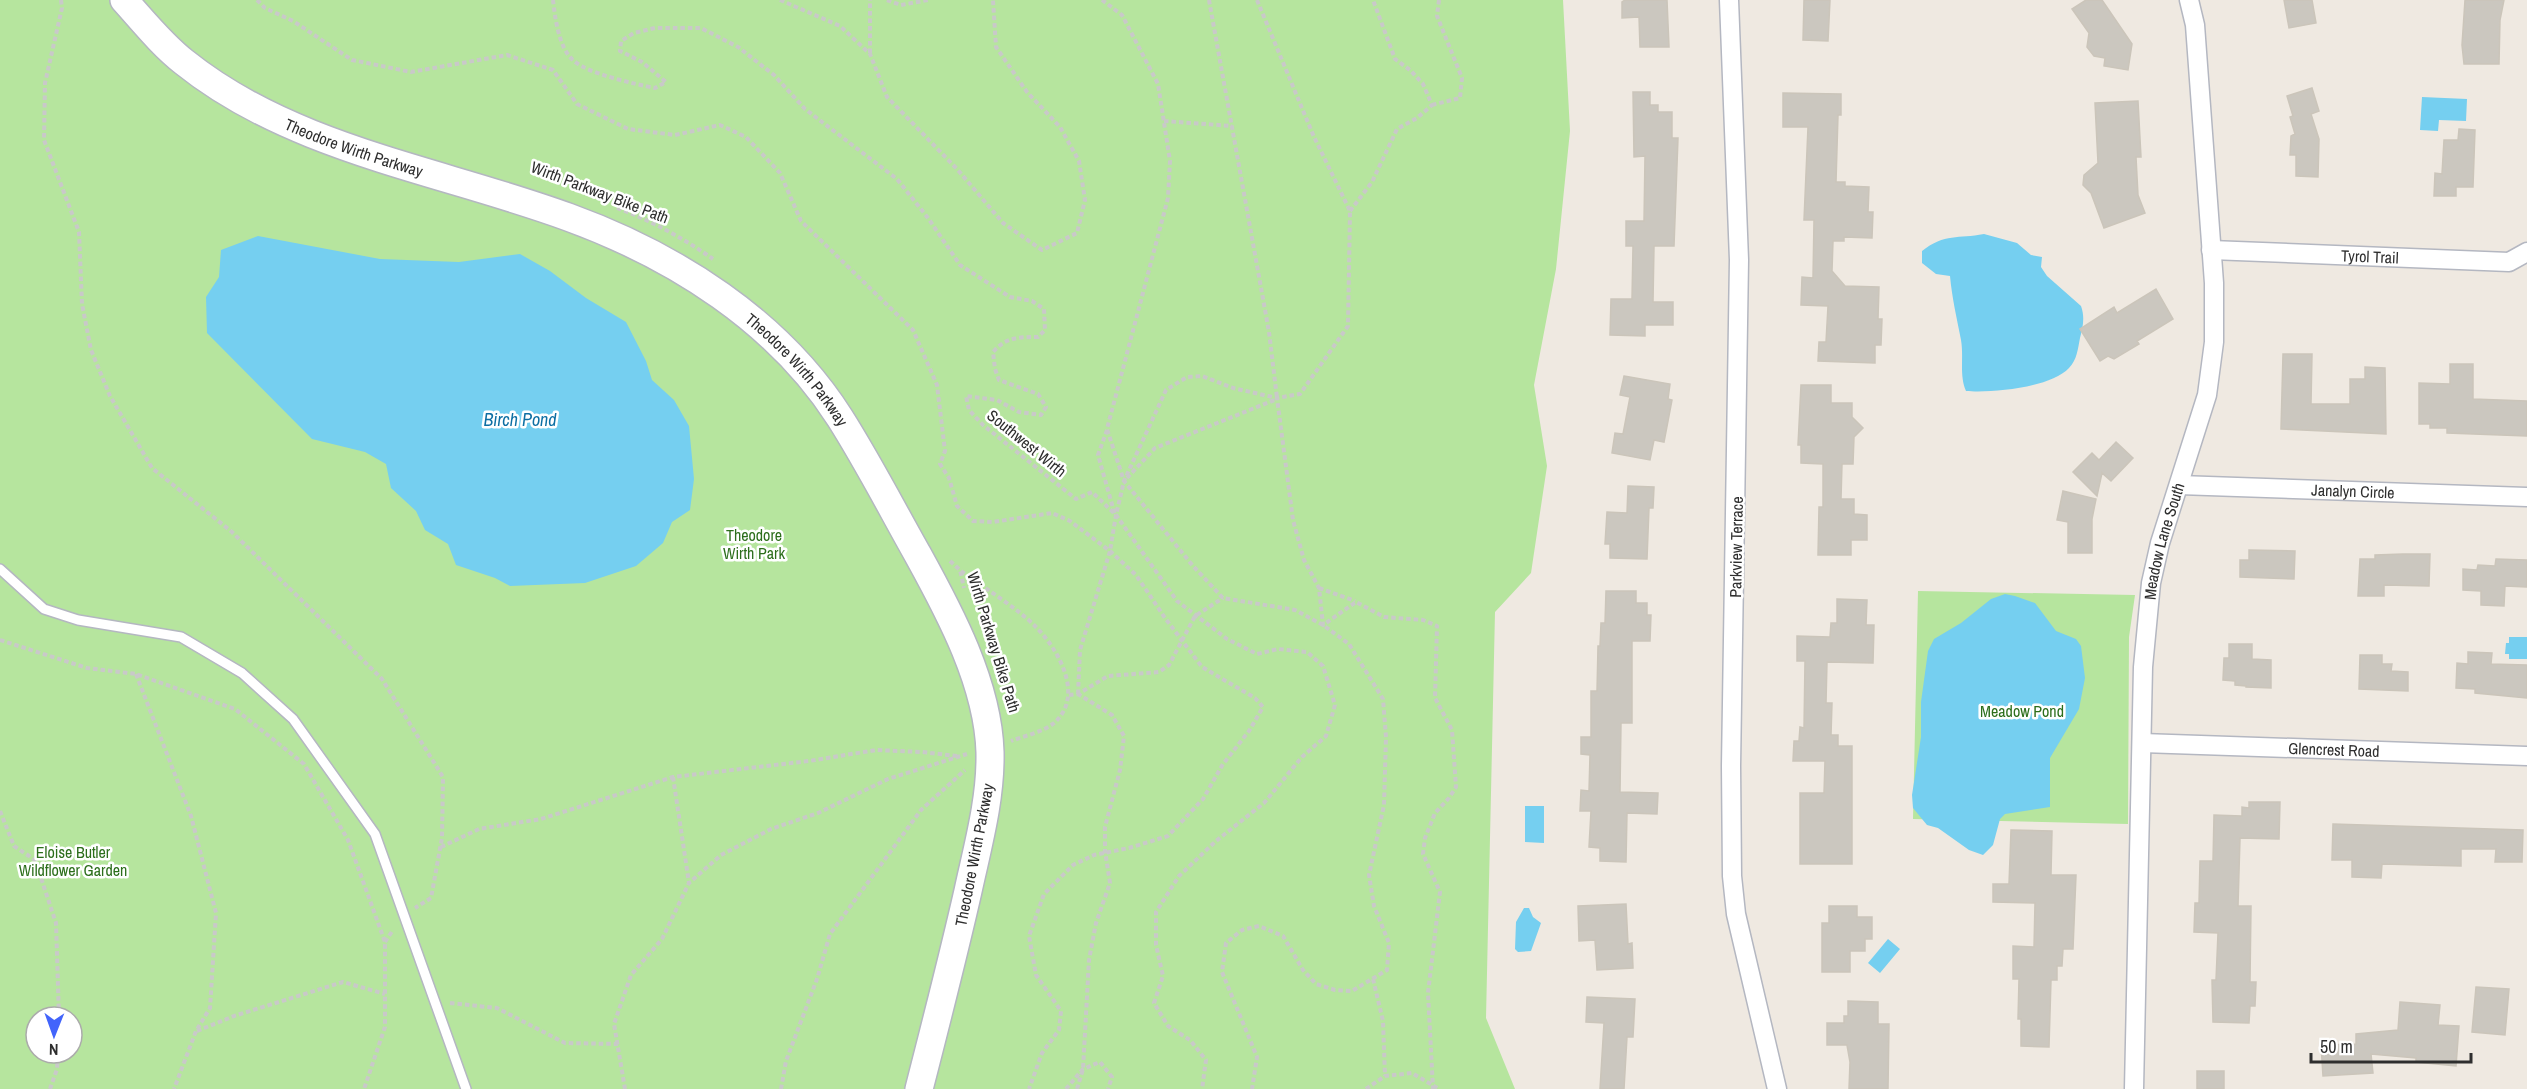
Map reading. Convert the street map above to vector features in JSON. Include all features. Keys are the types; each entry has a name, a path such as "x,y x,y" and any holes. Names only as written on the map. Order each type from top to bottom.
{"street":[{"name":"Theodore Wirth Parkway","path":"124,0 182,61 217,86 276,117 336,144 570,217 657,256 706,285 755,322 795,361 838,415 929,576 978,680 986,717 1003,741 990,778 986,811 951,967 919,1089"},
{"name":"Parkview Terrace","path":"1729,0 1740,272 1731,810 1732,876 1736,914 1777,1089"},
{"name":"Meadow Lane South","path":"2133,1089 2143,667 2151,583 2160,543 2207,395 2215,315 2195,25 2189,0"},
{"name":"Tyrol Trail","path":"2211,250 2509,262 2527,252"},
{"name":"Janalyn Circle","path":"2179,485 2527,497"},
{"name":"Glencrest Road","path":"2142,743 2527,756"}],"lane":[{"path":"0,569 44,609 78,620 181,637 242,673 293,719 375,834 466,1089"}],"path":[{"path":"61,0 62,8 45,83 44,140 79,232 84,315 91,350 110,396 152,468 232,532 382,679 443,777 440,848 431,898 404,914 385,942"},
{"name":"Southwest Wirth","path":"553,0 558,34 573,61 608,77 655,88 666,82 647,66 620,51 621,41 634,33 655,28 701,28 738,47 774,75 805,110 897,179 928,218 960,265 1010,297 1032,301 1044,309 1045,330 1038,337 1018,337 1006,340 993,352 999,380 1038,394 1046,407 1041,415 1019,412 997,400 966,396 969,410 982,425 1076,499 1092,492 1116,515 1177,601 1227,639 1257,654 1278,649 1307,652 1323,666 1335,705 1326,736 1302,758 1264,803 1216,841 1179,876 1156,912 1156,945 1163,976 1154,1003 1168,1026 1190,1040 1206,1060 1202,1089"},
{"path":"780,0 840,26 870,54"},
{"path":"870,0 870,54 887,97 957,169 1003,223 1042,250 1077,233 1084,200 1079,161 1060,127 1028,92 996,47 993,0"},
{"path":"887,0 901,5 928,0"},
{"path":"1102,0 1122,15 1158,84 1170,161 1168,198 1107,429 1098,455 1116,515"},
{"path":"1209,0 1269,332 1293,520 1304,560 1319,588 1323,625"},
{"path":"1124,481 1155,448 1277,398 1300,394 1348,326 1350,211 1314,137 1257,0"},
{"path":"1373,0 1395,59 1423,84 1432,105"},
{"path":"1350,211 1372,182 1397,129 1417,118 1432,105 1460,98 1462,78 1437,16 1438,0"},
{"path":"1164,122 1232,126"},
{"name":"Wirth Parkway Bike Path","path":"609,205 642,218 687,241 719,264"},
{"path":"1078,694 1080,650 1110,551 1124,481 1166,390 1187,377 1202,376 1233,388 1277,398"},
{"path":"1107,429 1124,481 1193,566 1223,598 1295,610 1323,625 1349,644 1383,699 1386,737 1384,805 1370,875 1374,906 1389,943 1387,970 1353,991 1335,990 1316,984 1303,970 1283,936 1259,926 1242,930 1226,943 1222,972 1257,1057 1252,1089"},
{"name":"Wirth Parkway Bike Path","path":"946,558 960,570 965,590"},
{"path":"625,1089 614,1024 631,975 662,939 689,883 721,855 771,829 818,813 888,779 1052,725 1063,713 1069,695 1065,667 1035,626 960,570"},
{"path":"1319,588 1356,602 1384,617 1424,620 1437,626 1435,698 1452,730 1456,787 1435,813 1425,838 1423,854 1440,892 1428,993 1432,1087"},
{"path":"1069,695 1078,694 1108,676 1159,672 1169,665 1195,616 1223,598"},
{"path":"1323,625 1356,602"},
{"path":"0,640 87,668 136,674 235,710 304,764 348,840 385,942 385,1027 364,1089"},
{"path":"136,674 191,816 216,913 210,1008 196,1031 174,1089"},
{"path":"1077,1089 1083,1069 1089,960 1096,923 1110,883 1105,851 1105,827 1120,770 1124,736 1112,715 1078,694"},
{"path":"782,1089 786,1060 817,979 830,934 921,810 1003,741"},
{"path":"440,848 479,829 541,819 673,777 809,761 876,750 922,752 959,757"},
{"path":"673,777 689,883"},
{"path":"0,810 14,846 35,860 56,923 59,1005"},
{"path":"1373,979 1383,1021 1385,1076"},
{"path":"196,1031 234,1016 344,982 385,994"},
{"path":"435,1001 497,1008 565,1043 618,1044"},
{"path":"1066,1089 1083,1069 1100,1062 1112,1077 1108,1089"},
{"path":"50,1089 57,1065"},
{"path":"1366,1089 1385,1076 1412,1073 1432,1087 1439,1089"}],"green space":[{"name":"Theodore Wirth Park","path":"0,0 1563,0 1570,131 1556,269 1534,385 1547,466 1531,573 1495,612 1486,1018 1515,1089 0,1089"},
{"name":"Meadow Pond","path":"1918,591 2135,595 2129,637 2128,824 1913,819"}],"water":[{"path":"2422,97 2467,99 2466,121 2439,120 2438,131 2420,130"},
{"path":"1984,234 2017,243 2031,255 2042,257 2041,267 2047,276 2081,306 2083,322 2077,354 2072,365 2060,375 2020,388 1966,391 1963,379 1962,347 1950,276 1936,274 1922,263 1922,251 1945,239"},
{"name":"Birch Pond","path":"258,236 380,259 459,262 520,254 550,271 586,298 626,322 646,361 652,380 674,400 689,426 694,479 690,510 672,522 663,543 636,566 585,583 510,586 495,578 456,565 448,544 425,530 416,511 391,488 386,464 365,452 312,439 207,333 206,297 219,277 221,250"},
{"name":"Meadow Pond","path":"2005,594 2035,603 2056,631 2076,639 2081,646 2085,678 2079,709 2050,758 2050,807 2005,814 2000,819 1993,845 1983,855 1969,850 1938,828 1927,825 1913,808 1912,795 1921,737 1921,702 1928,651 1934,639 1961,623 1991,599"},
{"path":"2509,637 2527,637 2527,659 2509,659 2509,654 2505,654"},
{"path":"1525,806 1544,806 1544,843 1525,842"},
{"path":"1524,908 1529,908 1533,917 1541,923 1531,951 1518,952 1515,949 1516,922"},
{"path":"1888,939 1900,949 1880,973 1868,963"}],"building":[{"path":"1625,0 1667,0 1669,47 1640,47 1639,17 1622,18 1622,2"},
{"path":"1804,0 1830,0 1828,41 1803,40"},
{"path":"2086,0 2102,0 2132,44 2128,70 2104,66 2105,58 2094,56 2087,47 2089,33 2072,9"},
{"path":"2284,0 2312,0 2316,23 2289,28"},
{"path":"2465,0 2504,0 2500,20 2499,64 2464,64 2462,45"},
{"path":"2312,88 2319,111 2311,114 2319,139 2318,177 2296,176 2296,155 2290,155 2291,136 2295,134 2290,117 2293,116 2287,96"},
{"path":"1633,92 1650,92 1650,105 1658,105 1658,112 1672,112 1672,138 1678,138 1674,246 1654,246 1653,302 1673,302 1673,325 1645,325 1645,336 1610,335 1611,299 1632,299 1633,246 1626,246 1626,221 1644,221 1645,156 1634,157"},
{"path":"1783,93 1841,94 1841,115 1838,115 1836,182 1845,182 1845,186 1869,187 1868,212 1873,212 1872,238 1844,237 1844,241 1833,241 1832,271 1845,286 1879,287 1878,319 1882,319 1881,345 1875,345 1875,363 1818,361 1819,342 1826,342 1828,306 1801,305 1802,277 1813,278 1814,220 1804,220 1808,127 1783,127"},
{"path":"2138,101 2141,157 2136,157 2138,195 2145,213 2104,228 2091,193 2083,185 2084,175 2098,163 2095,103"},
{"path":"2459,129 2475,130 2473,187 2456,187 2456,196 2434,196 2435,173 2442,174 2444,140 2458,140"},
{"path":"2156,289 2173,319 2137,341 2139,344 2114,359 2108,356 2100,361 2080,329 2114,307 2117,313"},
{"path":"2283,354 2312,354 2311,404 2350,404 2350,379 2365,379 2365,367 2385,368 2386,434 2281,429"},
{"path":"2450,364 2473,364 2473,399 2527,401 2527,436 2447,433 2447,428 2430,428 2430,424 2419,424 2419,383 2450,384"},
{"path":"1624,376 1670,384 1668,399 1672,400 1664,442 1654,440 1650,460 1612,453 1615,433 1623,434 1630,397 1620,395"},
{"path":"1801,385 1831,385 1831,403 1852,403 1852,417 1863,428 1854,437 1853,464 1842,464 1841,499 1854,499 1854,514 1867,515 1867,540 1851,540 1851,555 1818,555 1819,507 1823,507 1823,464 1801,463 1801,445 1798,445"},
{"path":"2116,442 2133,458 2111,481 2102,473 2097,496 2073,472 2092,453 2099,460"},
{"path":"1628,486 1654,487 1653,508 1649,508 1647,559 1610,558 1610,544 1605,544 1607,512 1627,513"},
{"path":"2063,491 2096,499 2092,519 2092,553 2068,553 2068,522 2057,520"},
{"path":"2249,550 2295,551 2294,579 2240,577 2240,560 2249,560"},
{"path":"2430,554 2429,586 2384,585 2384,596 2358,596 2360,559 2375,559 2375,555"},
{"path":"2496,559 2527,560 2527,587 2505,586 2504,606 2481,605 2481,591 2463,590 2463,569 2477,570 2478,565 2495,566"},
{"path":"1606,591 1636,591 1636,603 1647,603 1647,615 1651,615 1650,641 1632,641 1632,723 1621,723 1620,792 1658,793 1657,814 1627,813 1626,862 1600,861 1600,848 1589,847 1591,811 1580,811 1581,790 1589,791 1590,755 1581,754 1581,737 1591,737 1591,691 1597,691 1598,646 1600,646 1601,623 1605,623"},
{"path":"1837,599 1867,600 1866,625 1874,625 1873,663 1827,662 1826,703 1832,703 1831,735 1838,735 1838,746 1852,746 1852,864 1800,864 1800,793 1824,793 1825,761 1793,761 1794,741 1799,741 1800,727 1804,728 1805,661 1797,661 1797,636 1830,637 1831,623 1837,623"},
{"path":"2229,644 2252,644 2252,659 2271,660 2271,688 2246,687 2235,685 2235,681 2223,680 2224,658 2229,658"},
{"path":"2468,652 2492,653 2491,664 2527,665 2527,698 2475,693 2475,689 2456,688 2457,663 2468,664"},
{"path":"2360,655 2382,655 2382,664 2392,664 2391,671 2408,672 2408,691 2359,689"},
{"path":"2249,802 2280,802 2279,839 2240,838 2238,906 2251,906 2250,982 2256,982 2255,1006 2250,1006 2249,1023 2213,1022 2212,980 2216,980 2218,933 2194,932 2195,903 2199,903 2200,861 2213,861 2214,815 2242,816 2242,807 2249,808"},
{"path":"2333,824 2523,830 2522,862 2495,862 2496,849 2461,849 2461,866 2382,864 2381,878 2352,877 2352,860 2332,860"},
{"path":"2011,830 2052,831 2051,875 2076,875 2073,949 2063,949 2062,966 2057,966 2057,980 2051,980 2049,1047 2021,1046 2021,1019 2018,1019 2019,979 2013,979 2013,946 2034,947 2035,903 1993,902 1993,884 2009,884"},
{"path":"1626,904 1628,944 1632,943 1633,968 1597,970 1595,940 1579,941 1578,906"},
{"path":"1829,906 1857,906 1857,917 1872,917 1872,939 1865,939 1865,951 1850,951 1850,972 1822,972 1822,923 1829,923"},
{"path":"2476,987 2509,989 2505,1035 2472,1032"},
{"path":"1587,997 1635,999 1633,1037 1627,1037 1624,1089 1600,1089 1604,1023 1586,1022"},
{"path":"1848,1001 1878,1002 1878,1024 1889,1024 1888,1089 1849,1089 1850,1062 1847,1045 1827,1045 1827,1023 1844,1023 1844,1016 1848,1016"},
{"path":"2400,1002 2440,1005 2438,1025 2459,1026 2456,1066 2416,1062 2416,1058 2371,1054 2373,1073 2323,1076 2321,1045 2356,1044 2356,1034 2398,1030"},
{"path":"2197,1071 2224,1071 2224,1089 2197,1089"}],"park label":[{"name":"Eloise Butler Wildflower Garden","path":"73,861"}]}
